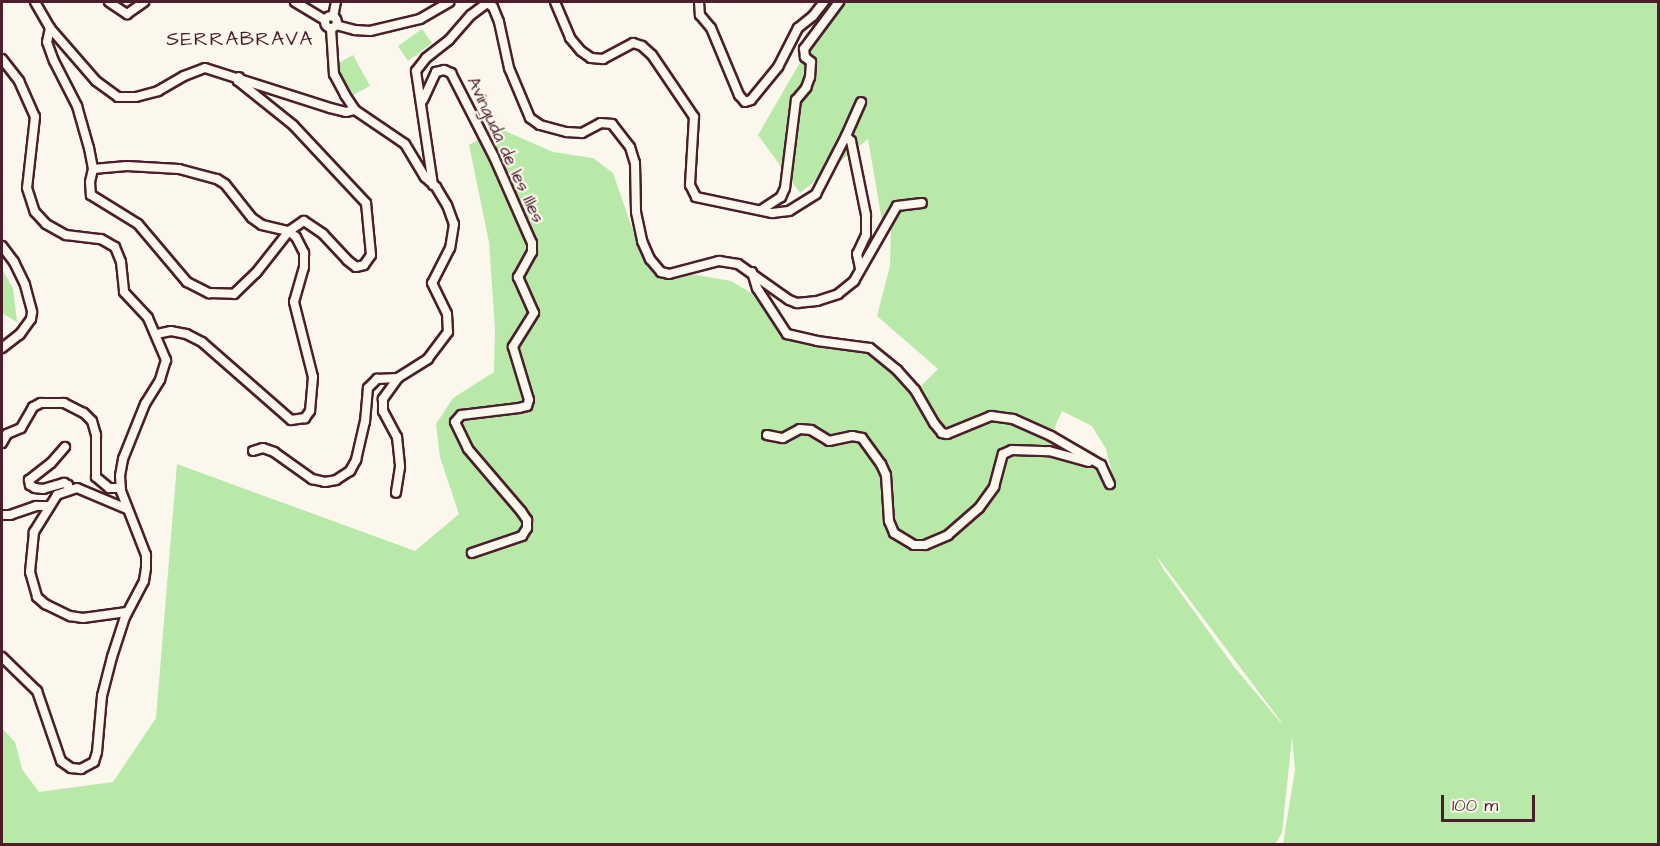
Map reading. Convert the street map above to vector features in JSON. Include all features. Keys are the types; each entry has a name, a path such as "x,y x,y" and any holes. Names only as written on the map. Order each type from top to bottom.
{"street":[{"path":"35,2 50,28 96,81 118,97 136,97 158,92 184,76 205,68 330,108 346,112 355,110"},
{"path":"109,2 127,14 144,2"},
{"path":"295,2 331,23 355,30 370,31 420,19 450,2"},
{"path":"336,2 331,23 334,74 355,110 405,144 425,177 447,205 454,224 450,248 432,283 447,314 448,332 428,359 398,378 382,403 386,417 397,437 400,467 396,493"},
{"path":"555,2 570,38 581,51 591,58 603,59 633,43 642,46 652,55 694,117 690,185 696,196 781,213 808,201 816,194 861,102"},
{"path":"699,2 700,15 711,28 736,88 745,102 751,100 778,67 792,36 825,2"},
{"path":"761,210 781,197 785,188 796,100 806,88 811,63 804,57 807,40 834,11 839,2"},
{"path":"433,185 416,71 478,8 487,3 493,7 499,22 509,68 530,118 540,125 567,132 582,133 602,123 612,124 630,147 635,163 636,212 642,241 650,259 661,272 669,274 718,261 738,264 789,300 807,303 838,294 854,281 897,206 922,203"},
{"path":"50,28 47,42 54,62 77,106 93,169 91,195 138,224 187,282 209,293 234,294 242,288 289,231 304,221 323,234 356,267 364,265 371,255 366,203 292,125 238,81 239,77"},
{"path":"2,59 19,81 35,117 27,188 35,212 46,224 66,235 101,239 115,247 121,262 124,292 138,306 157,334 165,352 164,370 129,440 123,459 120,488 146,555 144,581 127,612 102,696 94,762 81,769 71,768 61,761 37,691 2,657"},
{"name":"Avinguda de les Illes","path":"421,107 424,93 436,72 444,70 451,73 494,157 532,243 532,252 518,277 534,313 513,347 529,400 527,406 461,415 455,422 468,449 527,520 527,528 522,536 472,553"},
{"path":"846,136 854,148 866,215 866,235 857,254 861,268"},
{"path":"93,169 127,166 179,169 208,176 225,184 252,219 262,225 289,231 296,237 304,253 304,267 294,302 313,377 313,402 305,418 291,420 202,342 186,334 171,331 157,334"},
{"path":"2,246 14,262 25,285 32,312 31,319 20,334 2,348"},
{"path":"752,272 757,288 787,334 817,341 870,348 897,370 915,390 942,433 947,434 991,416 1014,419 1051,436 1094,462 1108,474 1110,484"},
{"path":"253,451 263,448 274,452 312,479 325,482 336,480 350,471 356,460 365,422 368,388 377,379 398,378"},
{"path":"2,443 6,434 21,428 33,407 52,402 74,407 92,422 96,441 96,477 109,488 120,488"},
{"path":"767,435 783,438 800,429 811,430 829,441 852,436 862,438 886,475 889,521 894,533 914,545 925,545 948,535 979,508 994,487 1003,454 1012,450 1049,451 1084,462 1094,462"},
{"path":"65,447 51,463 29,480 30,485 35,488 43,489 64,483 69,489"},
{"path":"127,509 105,502 88,491 77,488 57,495 34,532 31,543 30,573 37,597 45,604 70,616 82,618 127,612"},
{"path":"2,515 10,515 36,506 49,506"}],"green space":[{"path":"815,2 1658,2 1658,844 1283,844 1295,770 1292,737 1282,833 1275,844 2,844 2,728 15,742 22,769 39,792 113,782 156,718 177,464 415,551 459,514 440,457 436,424 453,398 494,372 495,329 489,242 469,145 498,128 553,152 593,158 613,173 638,245 653,270 663,278 691,274 731,281 753,294 783,336 799,342 870,352 895,373 912,392 925,397 921,386 938,369 877,316 890,266 891,225 882,221 868,139 800,193 758,135 809,47","holes":["1062,411 1092,426 1106,449 1114,482 1097,454 1053,431","1155,554 1282,723 1282,724 1235,668 1164,570"]},
{"path":"422,29 432,43 408,61 398,46"},
{"path":"353,55 370,86 353,95 335,65"},
{"path":"2,269 13,288 17,322 2,313"}],"district":[{"name":"SERRABRAVA","path":"240,39"}]}
